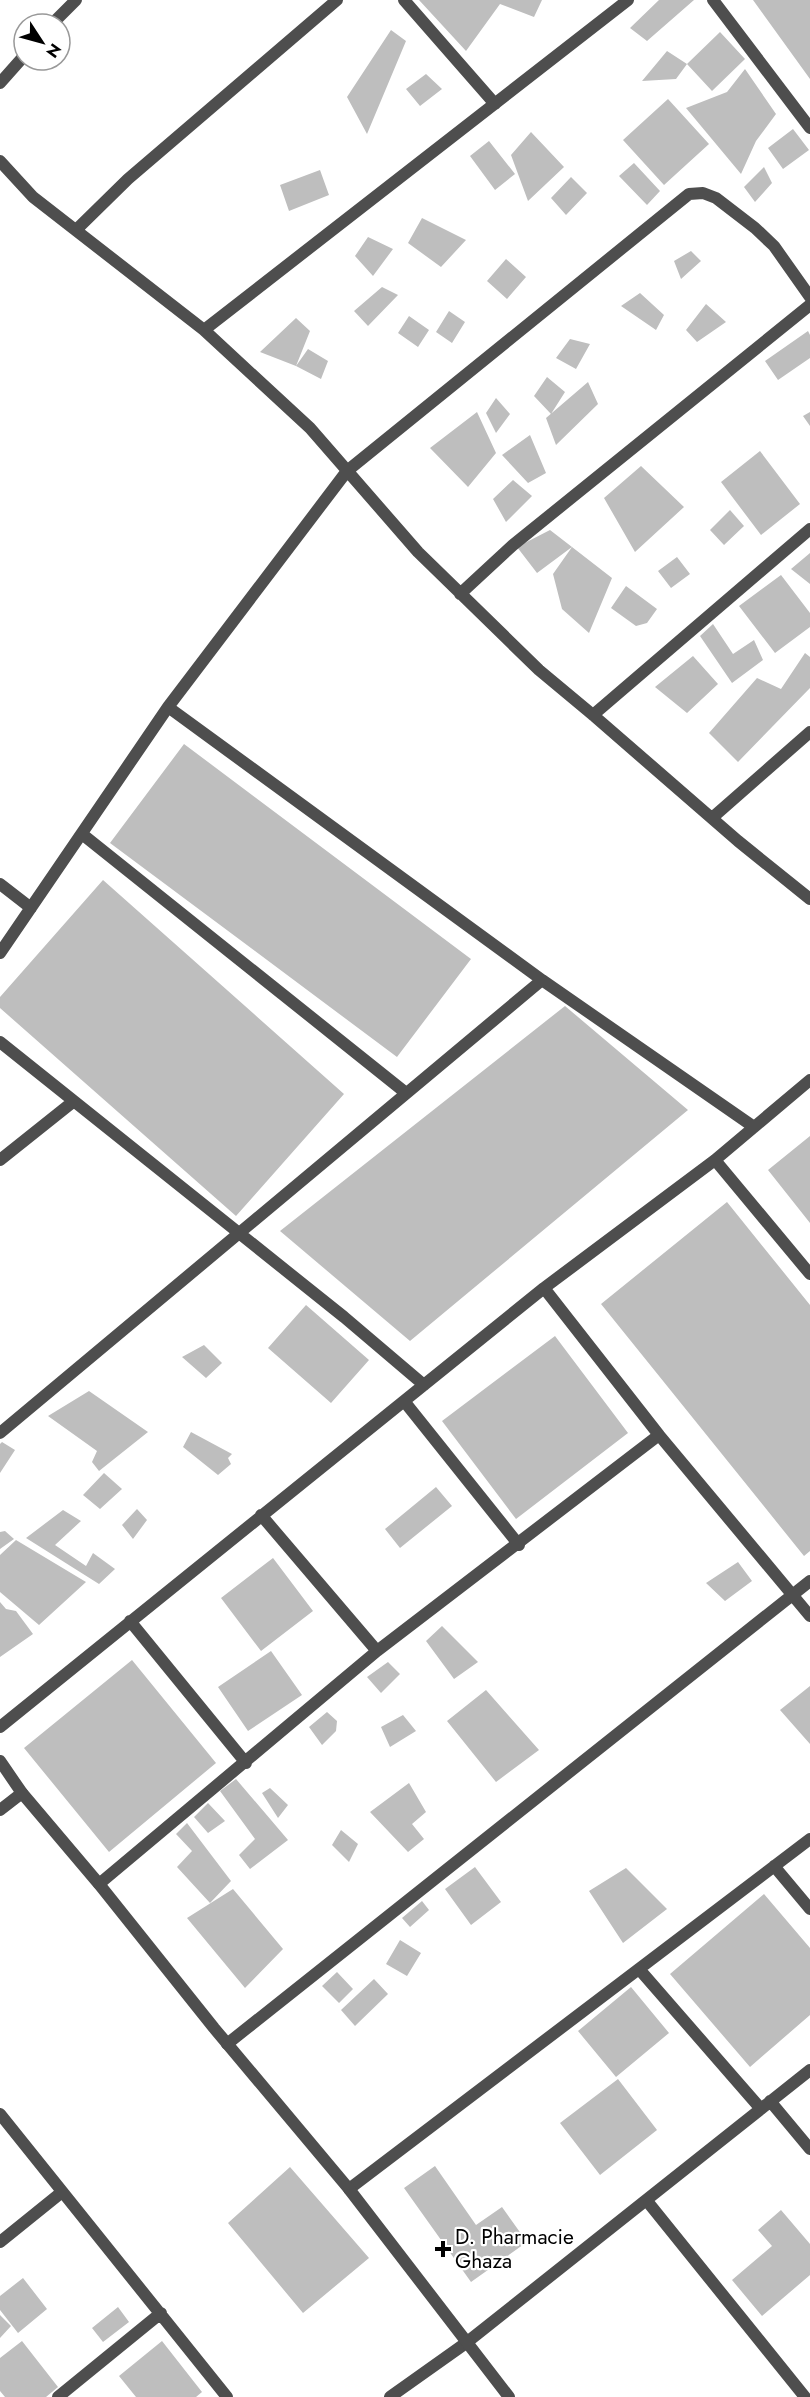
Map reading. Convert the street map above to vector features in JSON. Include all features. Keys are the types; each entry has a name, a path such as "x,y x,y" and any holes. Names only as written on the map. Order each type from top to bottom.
{"street":[{"path":"64,12 76,0"},
{"path":"76,230 128,179 337,0"},
{"path":"404,0 495,104"},
{"path":"204,330 628,0"},
{"path":"713,0 810,128"},
{"path":"0,83 12,70"},
{"path":"0,161 33,197 204,330 310,428 418,552 538,670 810,899"},
{"path":"0,953 168,707 348,471 447,388 689,194 703,193 716,198 755,228 774,246 810,297"},
{"path":"460,594 513,545 810,305"},
{"path":"593,715 810,529"},
{"path":"168,707 542,980 754,1127"},
{"path":"712,818 810,732"},
{"path":"82,834 406,1093"},
{"path":"0,884 31,908"},
{"path":"0,1433 542,980"},
{"path":"0,1042 424,1384"},
{"path":"0,1727 544,1287 715,1160 810,1080"},
{"path":"0,1160 74,1101"},
{"path":"715,1160 810,1274"},
{"path":"544,1287 659,1435 810,1616"},
{"path":"404,1401 519,1545"},
{"path":"99,1884 377,1651 519,1545 659,1435"},
{"path":"261,1515 377,1651"},
{"path":"227,2044 810,1581"},
{"path":"130,1621 246,1763"},
{"path":"0,1761 22,1793 349,2189 509,2397"},
{"path":"0,1810 22,1793"},
{"path":"349,2189 810,1839"},
{"path":"774,1866 810,1909"},
{"path":"639,1969 810,2149"},
{"path":"390,2397 466,2343 810,2070"},
{"path":"0,2114 227,2397"},
{"path":"0,2242 62,2192"},
{"path":"647,2201 805,2397"},
{"path":"57,2397 161,2313"}],"building":[{"path":"419,0 542,0 534,17 500,4 466,51"},
{"path":"659,0 694,0 647,41 630,28"},
{"path":"753,0 810,0 810,79"},
{"path":"391,30 406,41 367,134 347,97"},
{"path":"720,32 745,59 712,91 687,64"},
{"path":"667,51 687,64 676,79 642,81"},
{"path":"745,69 776,114 756,141 741,174 686,108 727,92"},
{"path":"426,74 442,89 420,106 406,89"},
{"path":"668,99 709,144 664,185 623,140"},
{"path":"793,129 809,150 783,169 768,148"},
{"path":"531,132 564,167 528,201 511,155"},
{"path":"489,141 515,174 495,190 470,156"},
{"path":"634,163 660,191 647,205 619,176"},
{"path":"764,167 772,183 755,202 744,187"},
{"path":"320,170 329,195 289,211 280,185"},
{"path":"571,177 587,193 566,215 551,198"},
{"path":"422,218 466,240 441,267 408,243"},
{"path":"368,237 393,249 373,276 355,256"},
{"path":"691,251 701,261 681,279 674,261"},
{"path":"506,259 526,277 507,299 487,281"},
{"path":"382,287 398,295 368,326 354,311"},
{"path":"640,293 664,315 656,330 621,306"},
{"path":"706,304 726,322 697,342 686,330"},
{"path":"449,311 465,322 452,343 436,332"},
{"path":"409,316 429,330 418,347 398,333"},
{"path":"296,318 310,331 296,366 260,352"},
{"path":"808,331 810,358 778,380 765,361"},
{"path":"570,339 590,344 576,369 556,358"},
{"path":"308,349 328,361 321,379 296,366"},
{"path":"547,377 565,392 551,414 534,396"},
{"path":"588,382 598,404 556,445 546,418"},
{"path":"496,398 510,414 496,433 486,413"},
{"path":"477,412 496,453 468,487 430,448"},
{"path":"810,412 810,426 803,416"},
{"path":"530,435 546,473 528,483 502,455"},
{"path":"760,451 800,504 761,535 721,482"},
{"path":"641,466 684,507 635,552 604,498"},
{"path":"513,480 532,496 506,522 493,499"},
{"path":"730,510 744,526 724,545 710,530"},
{"path":"550,530 572,547 537,573 517,547"},
{"path":"572,547 612,578 589,633 562,609 553,574"},
{"path":"810,553 810,584 791,569"},
{"path":"677,557 690,574 671,588 658,571"},
{"path":"781,575 810,613 810,627 775,653 739,606"},
{"path":"626,586 657,609 647,623 636,626 611,608"},
{"path":"713,624 733,654 754,640 763,660 732,683 700,636"},
{"path":"805,653 810,657 810,688 738,762 709,733 757,678 781,689"},
{"path":"693,656 718,684 687,713 655,687"},
{"path":"184,744 471,959 397,1057 110,843"},
{"path":"103,880 344,1094 236,1216 0,1008 0,997"},
{"path":"565,1006 688,1110 410,1341 280,1231"},
{"path":"810,1136 810,1223 768,1170"},
{"path":"727,1202 810,1305 810,1551 804,1556 601,1304"},
{"path":"306,1305 369,1360 331,1403 268,1348"},
{"path":"555,1336 628,1433 516,1519 442,1421"},
{"path":"204,1345 222,1363 206,1378 182,1357"},
{"path":"89,1391 148,1432 99,1471 92,1462 97,1451 48,1416"},
{"path":"191,1432 232,1454 228,1458 231,1464 218,1475 183,1447"},
{"path":"2,1442 15,1450 0,1473 0,1444"},
{"path":"104,1473 122,1489 100,1509 83,1495"},
{"path":"436,1487 452,1506 400,1548 385,1529"},
{"path":"137,1509 147,1520 133,1539 122,1525"},
{"path":"63,1510 81,1521 55,1545 86,1566 93,1553 115,1569 99,1584 26,1538"},
{"path":"5,1531 14,1539 0,1549 0,1532"},
{"path":"16,1540 86,1582 39,1625 0,1592 0,1555"},
{"path":"273,1558 313,1611 261,1651 221,1598"},
{"path":"738,1562 752,1581 725,1601 706,1583"},
{"path":"0,1602 6,1609 16,1611 33,1634 0,1657"},
{"path":"442,1626 478,1662 454,1679 426,1641"},
{"path":"271,1651 302,1695 248,1731 218,1687"},
{"path":"132,1660 216,1763 109,1852 24,1748"},
{"path":"388,1662 400,1674 381,1693 367,1677"},
{"path":"810,1686 810,1744 780,1710"},
{"path":"486,1690 539,1750 496,1782 447,1721"},
{"path":"327,1712 337,1721 336,1731 322,1745 309,1727"},
{"path":"403,1715 416,1731 390,1747 381,1727"},
{"path":"236,1779 288,1840 250,1869 239,1855 255,1839 220,1791"},
{"path":"409,1783 426,1812 412,1824 424,1839 408,1852 370,1812"},
{"path":"270,1788 288,1805 278,1818 262,1793"},
{"path":"208,1803 225,1821 208,1833 194,1817"},
{"path":"187,1823 231,1881 210,1903 177,1867 192,1851 176,1834"},
{"path":"341,1830 358,1844 349,1862 332,1845"},
{"path":"475,1867 501,1902 471,1925 445,1889"},
{"path":"626,1868 667,1909 623,1943 589,1891"},
{"path":"233,1889 283,1949 245,1988 187,1918"},
{"path":"764,1894 810,1948 810,2015 750,2067 670,1974"},
{"path":"422,1901 429,1910 410,1927 402,1918"},
{"path":"400,1940 421,1953 407,1976 386,1964"},
{"path":"337,1972 353,1989 339,2003 322,1986"},
{"path":"374,1979 388,1994 355,2026 341,2010"},
{"path":"631,1987 669,2033 616,2077 578,2031"},
{"path":"618,2079 657,2130 600,2175 560,2123"},
{"path":"435,2166 476,2225 502,2207 527,2242 471,2282 404,2188"},
{"path":"290,2167 369,2258 303,2313 228,2223"},
{"path":"781,2210 810,2244 810,2275 762,2316 732,2280 772,2246 758,2230"},
{"path":"23,2278 47,2309 18,2333 0,2310 0,2296"},
{"path":"118,2307 129,2322 103,2342 92,2328"},
{"path":"0,2315 11,2326 0,2338"},
{"path":"22,2341 58,2387 46,2397 5,2397 0,2391 0,2358"},
{"path":"162,2341 202,2392 196,2397 136,2397 119,2376"}],"place":[{"name":"D. Pharmacie Ghaza","path":"443,2249"}]}
